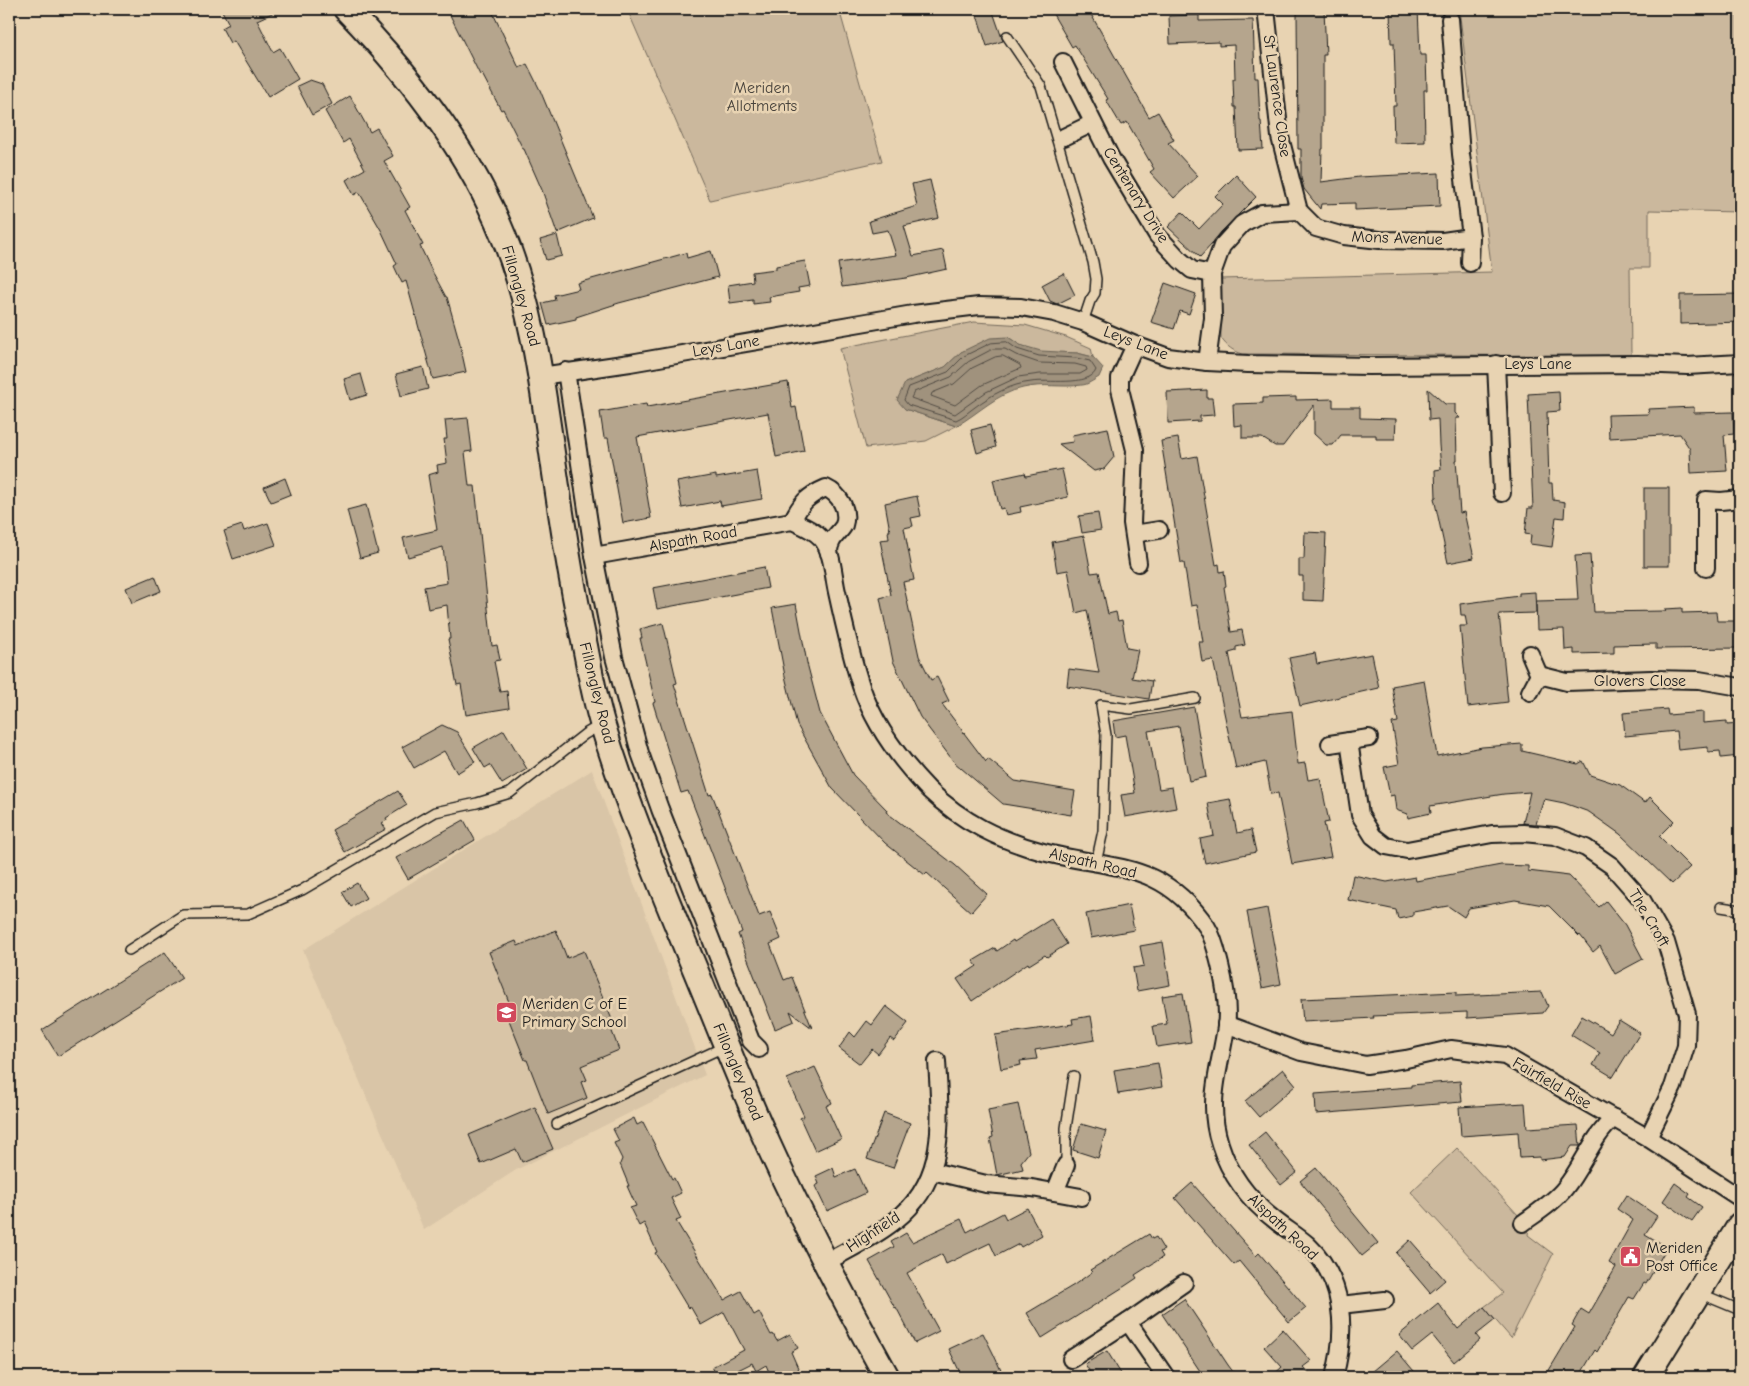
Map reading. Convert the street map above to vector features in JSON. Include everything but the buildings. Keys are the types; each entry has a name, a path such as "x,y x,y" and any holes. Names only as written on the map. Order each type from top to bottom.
{"main road":[{"name":"Fillongley Road","path":"346,9 406,76 444,125 476,179 503,235 532,325 572,586 603,724 620,778 656,874 768,1144 826,1263 887,1377"},
{"path":"1646,1377 1740,1225"}],"street":[{"name":"St Laurence Close","path":"1266,9 1280,137 1299,211"},
{"path":"1450,19 1461,154 1471,237 1470,263"},
{"name":"Centenary Drive","path":"1063,62 1128,188 1157,235 1192,270 1212,274"},
{"path":"1064,137 1093,123"},
{"name":"Mons Avenue","path":"1299,211 1316,228 1344,236 1380,240 1443,240 1471,237"},
{"path":"1207,362 1213,318 1212,274 1222,246 1242,224 1262,213 1299,211"},
{"name":"Leys Lane","path":"541,376 913,314 979,306 1021,307 1054,313 1083,322 1168,357 1207,362 1369,366 1496,364 1687,366 1740,363"},
{"path":"1135,345 1120,378 1120,389 1135,450 1132,515 1138,563"},
{"path":"1496,364 1502,493"},
{"name":"Fillongley Road","path":"566,371 594,556 614,657 640,753 751,1041 760,1049"},
{"path":"792,521 801,504 813,493 826,488 835,492 842,501 845,514 844,525 831,542 829,553"},
{"path":"1706,568 1706,500 1722,501 1740,498"},
{"name":"Alspath Road","path":"594,556 792,521 822,538 829,553 842,616 861,688 876,722 902,760 931,791 964,819 1001,839 1043,852 1125,867 1153,877 1170,887 1195,910 1210,932 1224,981 1226,1024 1214,1084 1213,1120 1227,1164 1248,1196 1274,1220 1309,1246 1331,1274 1340,1305 1342,1332 1341,1350 1334,1377"},
{"path":"1134,534 1159,530"},
{"path":"1530,654 1540,675 1530,692"},
{"name":"Glovers Close","path":"1540,675 1568,682 1651,679 1699,680 1740,687"},
{"path":"1330,744 1369,738"},
{"name":"The Croft","path":"1349,741 1360,815 1373,836 1386,846 1407,850 1492,834 1523,832 1555,836 1586,848 1612,866 1642,900 1666,942 1688,1014 1686,1046 1673,1087 1648,1138"},
{"name":"Fairfield Rise","path":"1226,1024 1300,1052 1366,1065 1406,1059 1451,1049 1505,1056 1648,1138 1740,1198"},
{"name":"Highfield","path":"826,1263 902,1215 913,1204 926,1185 932,1171 939,1141 940,1114 937,1061"},
{"path":"1523,1222 1549,1204 1565,1188 1589,1149 1608,1123 1614,1118"},
{"path":"1055,1192 1066,1165"},
{"path":"932,1171 986,1184 1032,1188 1081,1197"},
{"path":"1071,1358 1128,1322 1184,1283"},
{"path":"1340,1305 1385,1300"},
{"path":"1128,1322 1166,1377"}],"lane":[{"path":"1007,36 1041,86 1093,262 1096,280 1095,294 1090,301 1083,322"},
{"path":"1096,863 1104,831 1106,735 1101,705 1131,709 1195,698"},
{"path":"130,950 183,915 248,914 302,890 435,812 477,803 510,793 585,734 603,724"},
{"path":"1721,907 1740,910"},
{"path":"557,1124 726,1046"},
{"path":"1066,1165 1066,1128 1074,1076"},
{"path":"1698,1292 1740,1310"}],"shaded area":[{"name":"Meriden C of E Primary School","path":"592,770 705,1075 516,1170 424,1230 303,950"}],"green space":[{"name":"Meriden Allotments","path":"627,9 839,9 882,161 710,200"},
{"path":"1459,9 1740,9 1740,212 1649,210 1649,268 1630,268 1631,356 1243,354 1236,352 1221,338 1220,279 1492,272"},
{"path":"974,322 1025,325 1066,337 1091,348 1093,357 1077,353 1041,352 1020,345 1008,337 961,352 945,367 905,383 905,409 956,426 926,441 866,448 840,348"},
{"path":"1457,1148 1529,1227 1528,1235 1553,1254 1511,1338 1484,1307 1503,1293 1411,1192"}],"water":[{"path":"1008,337 1020,345 1041,351 1077,353 1093,357 1103,368 1099,377 1084,385 1038,386 1023,388 1005,394 956,426 905,409 897,400 905,383 945,367 961,352 990,338"}],"place":[{"name":"Meriden C of E Primary School","path":"506,1013"},
{"name":"Meriden Post Office","path":"1630,1257"}]}
